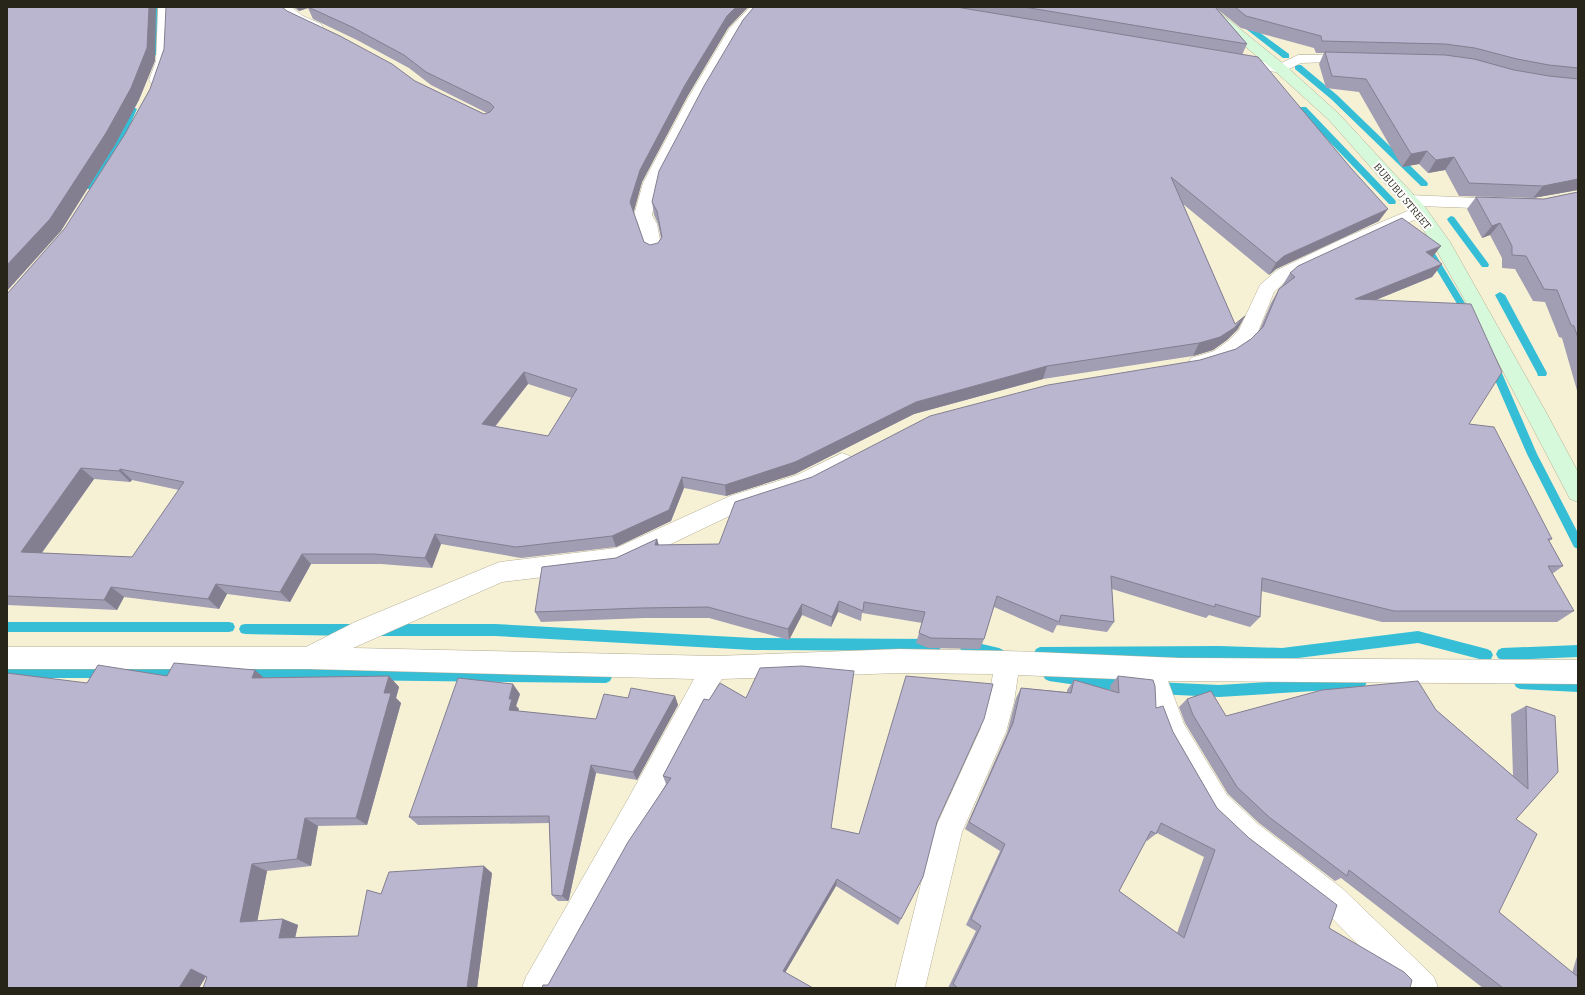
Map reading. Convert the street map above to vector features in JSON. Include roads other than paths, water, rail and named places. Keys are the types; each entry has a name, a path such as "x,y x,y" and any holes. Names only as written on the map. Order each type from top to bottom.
{"street":[{"path":"150,95 163,61 165,7"},
{"path":"283,7 298,19 331,35"},
{"path":"653,250 648,224 643,215 651,183 696,98 736,29 757,7"},
{"name":"BUBUBU STREET","path":"1205,7 1281,69 1334,117 1414,206 1440,242 1485,320 1578,493"},
{"path":"298,19 312,13"},
{"path":"1225,59 1281,69 1298,59 1364,59"},
{"path":"1177,367 1221,356 1235,346 1247,334 1266,289 1283,274 1348,243 1414,206 1519,204"},
{"path":"309,658 364,630 500,572 619,558 738,502 803,482 859,453"},
{"path":"7,658 309,658 716,668 899,661 1150,668 1578,672"},
{"path":"910,988 948,831 993,732 1001,702 1006,663"},
{"path":"537,988 638,808 708,678 716,668"},
{"path":"1150,668 1174,731 1217,805 1248,834 1333,899 1423,988"}],"waterway":[{"path":"154,54 158,7"},
{"path":"1221,7 1286,56"},
{"path":"1298,67 1334,97 1424,184"},
{"path":"87,187 115,150 133,109"},
{"path":"1303,109 1392,202"},
{"path":"1451,219 1485,265"},
{"path":"1425,244 1468,315"},
{"path":"1500,295 1542,373"},
{"path":"1493,364 1532,454 1578,544"},
{"path":"7,627 229,627"},
{"path":"245,629 354,630"},
{"path":"379,630 495,630 753,644 936,645"},
{"path":"1040,653 1219,652 1282,654 1418,637 1487,655"},
{"path":"965,646 999,654"},
{"path":"1502,654 1578,651"},
{"path":"7,672 108,672"},
{"path":"130,672 182,673"},
{"path":"244,673 606,677"},
{"path":"1049,675 1125,686"},
{"path":"1156,688 1219,691 1361,682"},
{"path":"1520,683 1578,686"}]}
